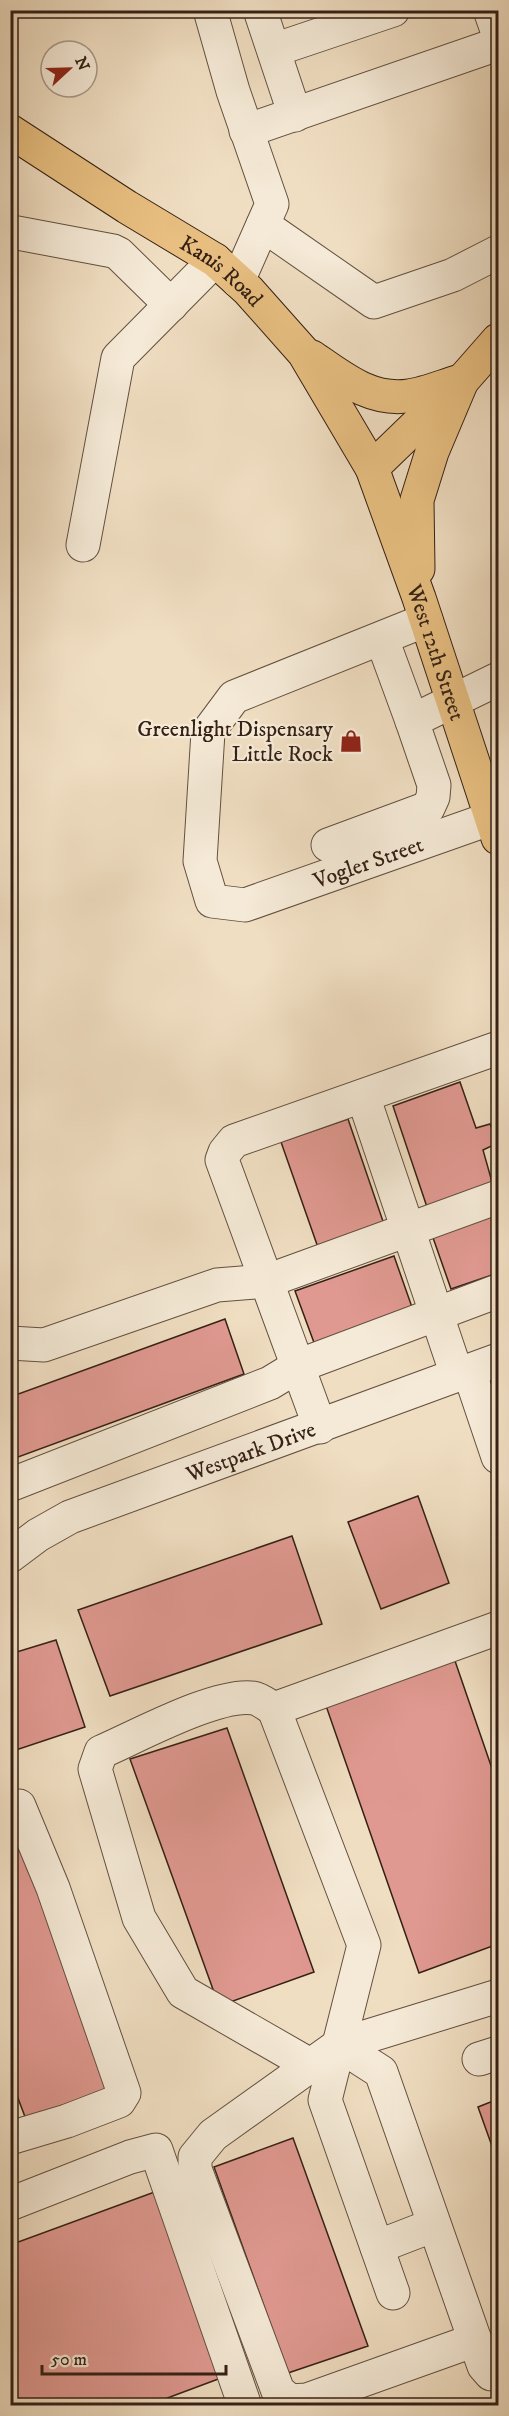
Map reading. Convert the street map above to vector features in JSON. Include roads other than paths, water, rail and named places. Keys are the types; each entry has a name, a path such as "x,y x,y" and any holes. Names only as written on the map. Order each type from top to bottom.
{"main road":[{"name":"Kanis Road","path":"15,134 226,271 304,352 372,468"},
{"path":"372,468 462,381 498,340"},
{"path":"304,352 360,390 380,395 410,396 462,381"},
{"path":"422,609 417,500 432,452 462,381"},
{"name":"West 12th Street","path":"372,468 495,828"}],"street":[{"path":"83,545 118,358 171,304 226,271 263,225 272,204 246,131 210,10"},
{"path":"260,10 295,115"},
{"path":"274,50 393,10"},
{"path":"490,10 498,33"},
{"path":"246,131 498,44"},
{"path":"263,225 374,302 453,274 498,252"},
{"path":"12,232 113,251 119,254 171,304"},
{"path":"328,845 428,808 433,796 434,785 382,639 422,609"},
{"name":"Vogler Street","path":"382,639 234,697 208,732 200,861 212,901 245,905 495,828"},
{"path":"412,721 498,679"},
{"path":"320,1427 222,1160 225,1152 234,1141 363,1096 497,1055"},
{"path":"363,1096 436,1314 475,1369 496,1440"},
{"path":"10,1343 44,1345 217,1285 267,1281 498,1197"},
{"path":"10,1485 270,1383 298,1366 498,1291"},
{"name":"Westpark Drive","path":"10,1556 38,1535 70,1517 475,1369"},
{"path":"274,1709 496,1638"},
{"path":"310,2066 183,1992 139,1918 95,1769 101,1752 195,1711 229,1700 254,1698 274,1709 364,1945 324,2100 393,2294"},
{"path":"10,1807 19,1806 53,1888 124,2093 119,2101 68,2121 10,2138"},
{"path":"475,2340 307,2400 290,2401 278,2391 195,2169 195,2157 213,2135 339,2045 498,1996"},
{"path":"339,2045 381,2072 484,2366 491,2374 498,2371"},
{"path":"10,2204 130,2157 156,2150 245,2406"},
{"path":"377,2247 434,2225"}],"place":[{"name":"Greenlight Dispensary Little Rock","path":"351,741"}]}
